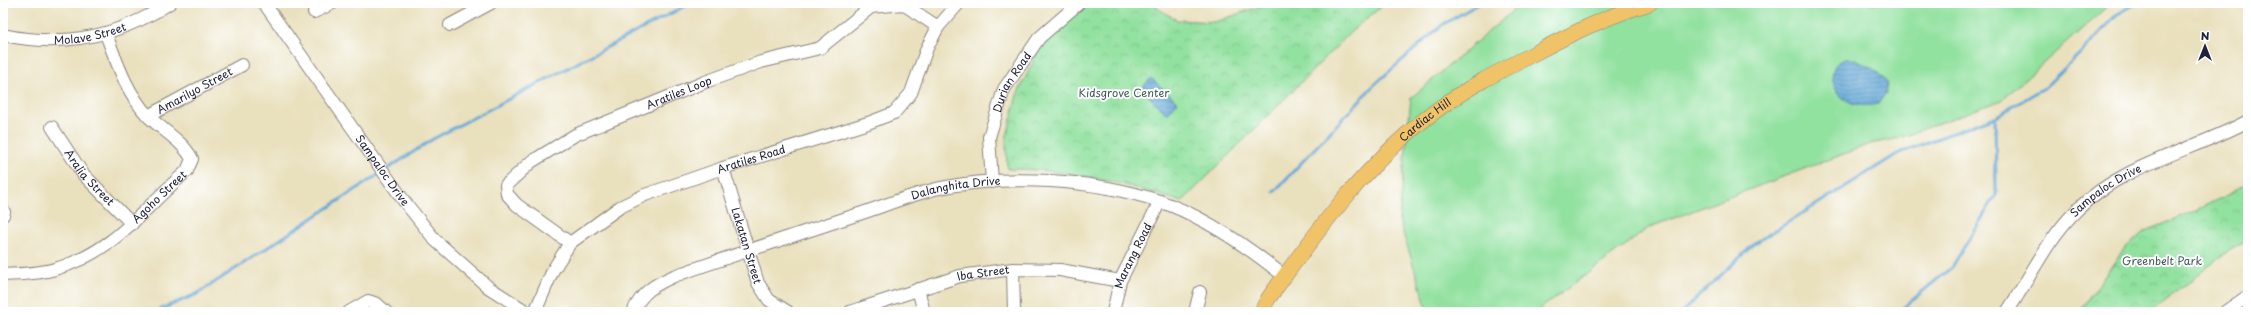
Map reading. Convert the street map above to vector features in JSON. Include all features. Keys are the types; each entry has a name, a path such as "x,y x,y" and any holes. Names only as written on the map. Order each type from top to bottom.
{"main road":[{"name":"Cardiac Hill","path":"1261,312 1284,276 1334,212 1374,166 1412,130 1441,107 1472,87 1594,23 1650,3"}],"street":[{"name":"Molave Street","path":"3,35 24,40 69,40 106,34 147,18 170,3"},
{"name":"Sampaloc Drive","path":"264,3 314,77 404,201 435,240 467,270 488,287 527,312"},
{"path":"314,12 332,3"},
{"path":"450,25 491,3"},
{"name":"Aratiles Road","path":"535,312 553,270 570,243 620,207 645,195 723,168 868,123 894,113 911,93 927,48 938,27 959,3"},
{"name":"Durian Road","path":"992,182 989,137 1004,89 1039,38 1079,3"},
{"name":"Aratiles Loop","path":"570,243 517,205 507,194 506,185 511,179 546,151 575,135 705,82 761,62 820,48 871,7 903,4 938,27"},
{"name":"Agoho Street","path":"3,275 54,270 73,263 110,243 187,171 192,159 187,150 148,116 131,93 106,34"},
{"name":"Amarilyo Street","path":"148,116 242,65"},
{"name":"Sampaloc Drive","path":"2007,312 2063,226 2090,198 2134,169 2221,136 2248,121"},
{"name":"Aralia Street","path":"52,127 83,174 132,224"},
{"name":"Lakatan Street","path":"723,168 758,283 769,300 788,312"},
{"name":"Dalanghita Drive","path":"633,312 637,301 652,286 674,276 747,250 939,188 992,182 1076,183 1127,192 1160,202 1197,218 1224,234 1284,276"},
{"name":"Marang Road","path":"1113,312 1120,281 1160,202"},
{"path":"1013,269 1014,312"},
{"name":"Iba Street","path":"850,312 960,276 1013,269 1060,270 1120,281"},
{"path":"918,289 924,312"},
{"path":"1196,312 1200,292"},
{"path":"2224,312 2248,296"},
{"path":"349,312 368,301 377,304 386,312"}],"green space":[{"name":"Kidsgrove Center","path":"1100,3 1156,3 1157,8 1177,20 1215,22 1270,3 1386,3 1356,27 1182,202 1096,178 1052,171 1007,169 1006,140 1017,95 1042,43 1084,6"},
{"path":"1522,3 2111,3 2002,100 1899,138 1870,144 1650,227 1536,312 1428,312 1399,220 1411,98"},
{"name":"Greenbelt Park","path":"2248,182 2248,241 2232,248 2150,312 2079,312 2123,250 2145,231 2188,214 2233,192"}],"water":[{"path":"1844,59 1855,59 1879,72 1887,82 1886,93 1878,104 1865,106 1851,103 1843,98 1836,89 1832,78 1834,67"},
{"path":"1151,78 1178,102 1167,114 1141,89"}],"waterway":[{"path":"386,170 433,139 691,3"},
{"path":"1274,192 1374,85 1442,25 1480,3"},
{"path":"1682,312 1755,243 1899,153 1995,117 2044,88 2091,43 2116,15 2137,3"},
{"path":"1898,312 1952,267 1996,195 1995,117"},
{"path":"154,312 197,294 381,173"}]}
